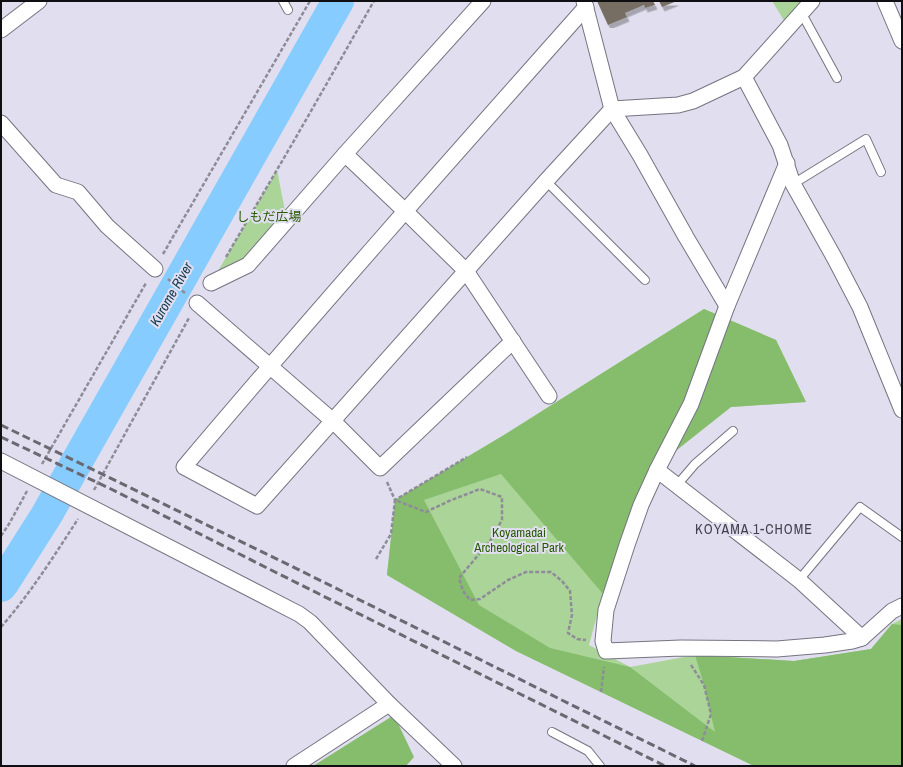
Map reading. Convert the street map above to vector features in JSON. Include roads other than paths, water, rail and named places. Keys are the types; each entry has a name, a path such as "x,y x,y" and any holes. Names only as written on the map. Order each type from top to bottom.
{"street":[{"path":"1,30 39,1"},
{"path":"211,283 248,265 344,154 483,1"},
{"path":"585,4 184,467 257,506 546,181 612,109 678,105 693,101 744,77 812,1"},
{"path":"885,1 902,41"},
{"path":"585,4 612,109 640,154 686,237 727,306"},
{"path":"744,77 780,145 793,184 860,307 902,410"},
{"path":"1,123 56,185 78,192 107,226 155,269"},
{"path":"344,154 466,271 549,396"},
{"path":"787,163 727,306 691,404 641,505 606,610 604,646 777,649 826,645 862,638 892,611 902,606"},
{"path":"197,303 333,421 380,468 513,341"},
{"path":"1,461 299,614 310,622 389,704 454,766"},
{"path":"658,470 799,580 862,638"},
{"path":"294,766 389,704"}],"lane":[{"path":"283,1 288,10"},
{"path":"801,12 837,78"},
{"path":"793,184 866,139 882,172"},
{"path":"546,181 645,280"},
{"path":"677,486 695,464 733,431"},
{"path":"799,580 860,507 902,537"},
{"path":"552,732 588,751 600,766"}],"waterway":[{"name":"Kurome River","path":"1,586 46,516 338,1"}],"railway":[{"path":"1,425 281,561 695,766"},
{"path":"1,437 111,489 665,766"}],"district":[{"name":"KOYAMA 1-CHOME","path":"754,529"}],"park label":[{"name":"しもだ広場","path":"269,216"},
{"name":"Koyamadai Archeological Park","path":"519,540"}]}
